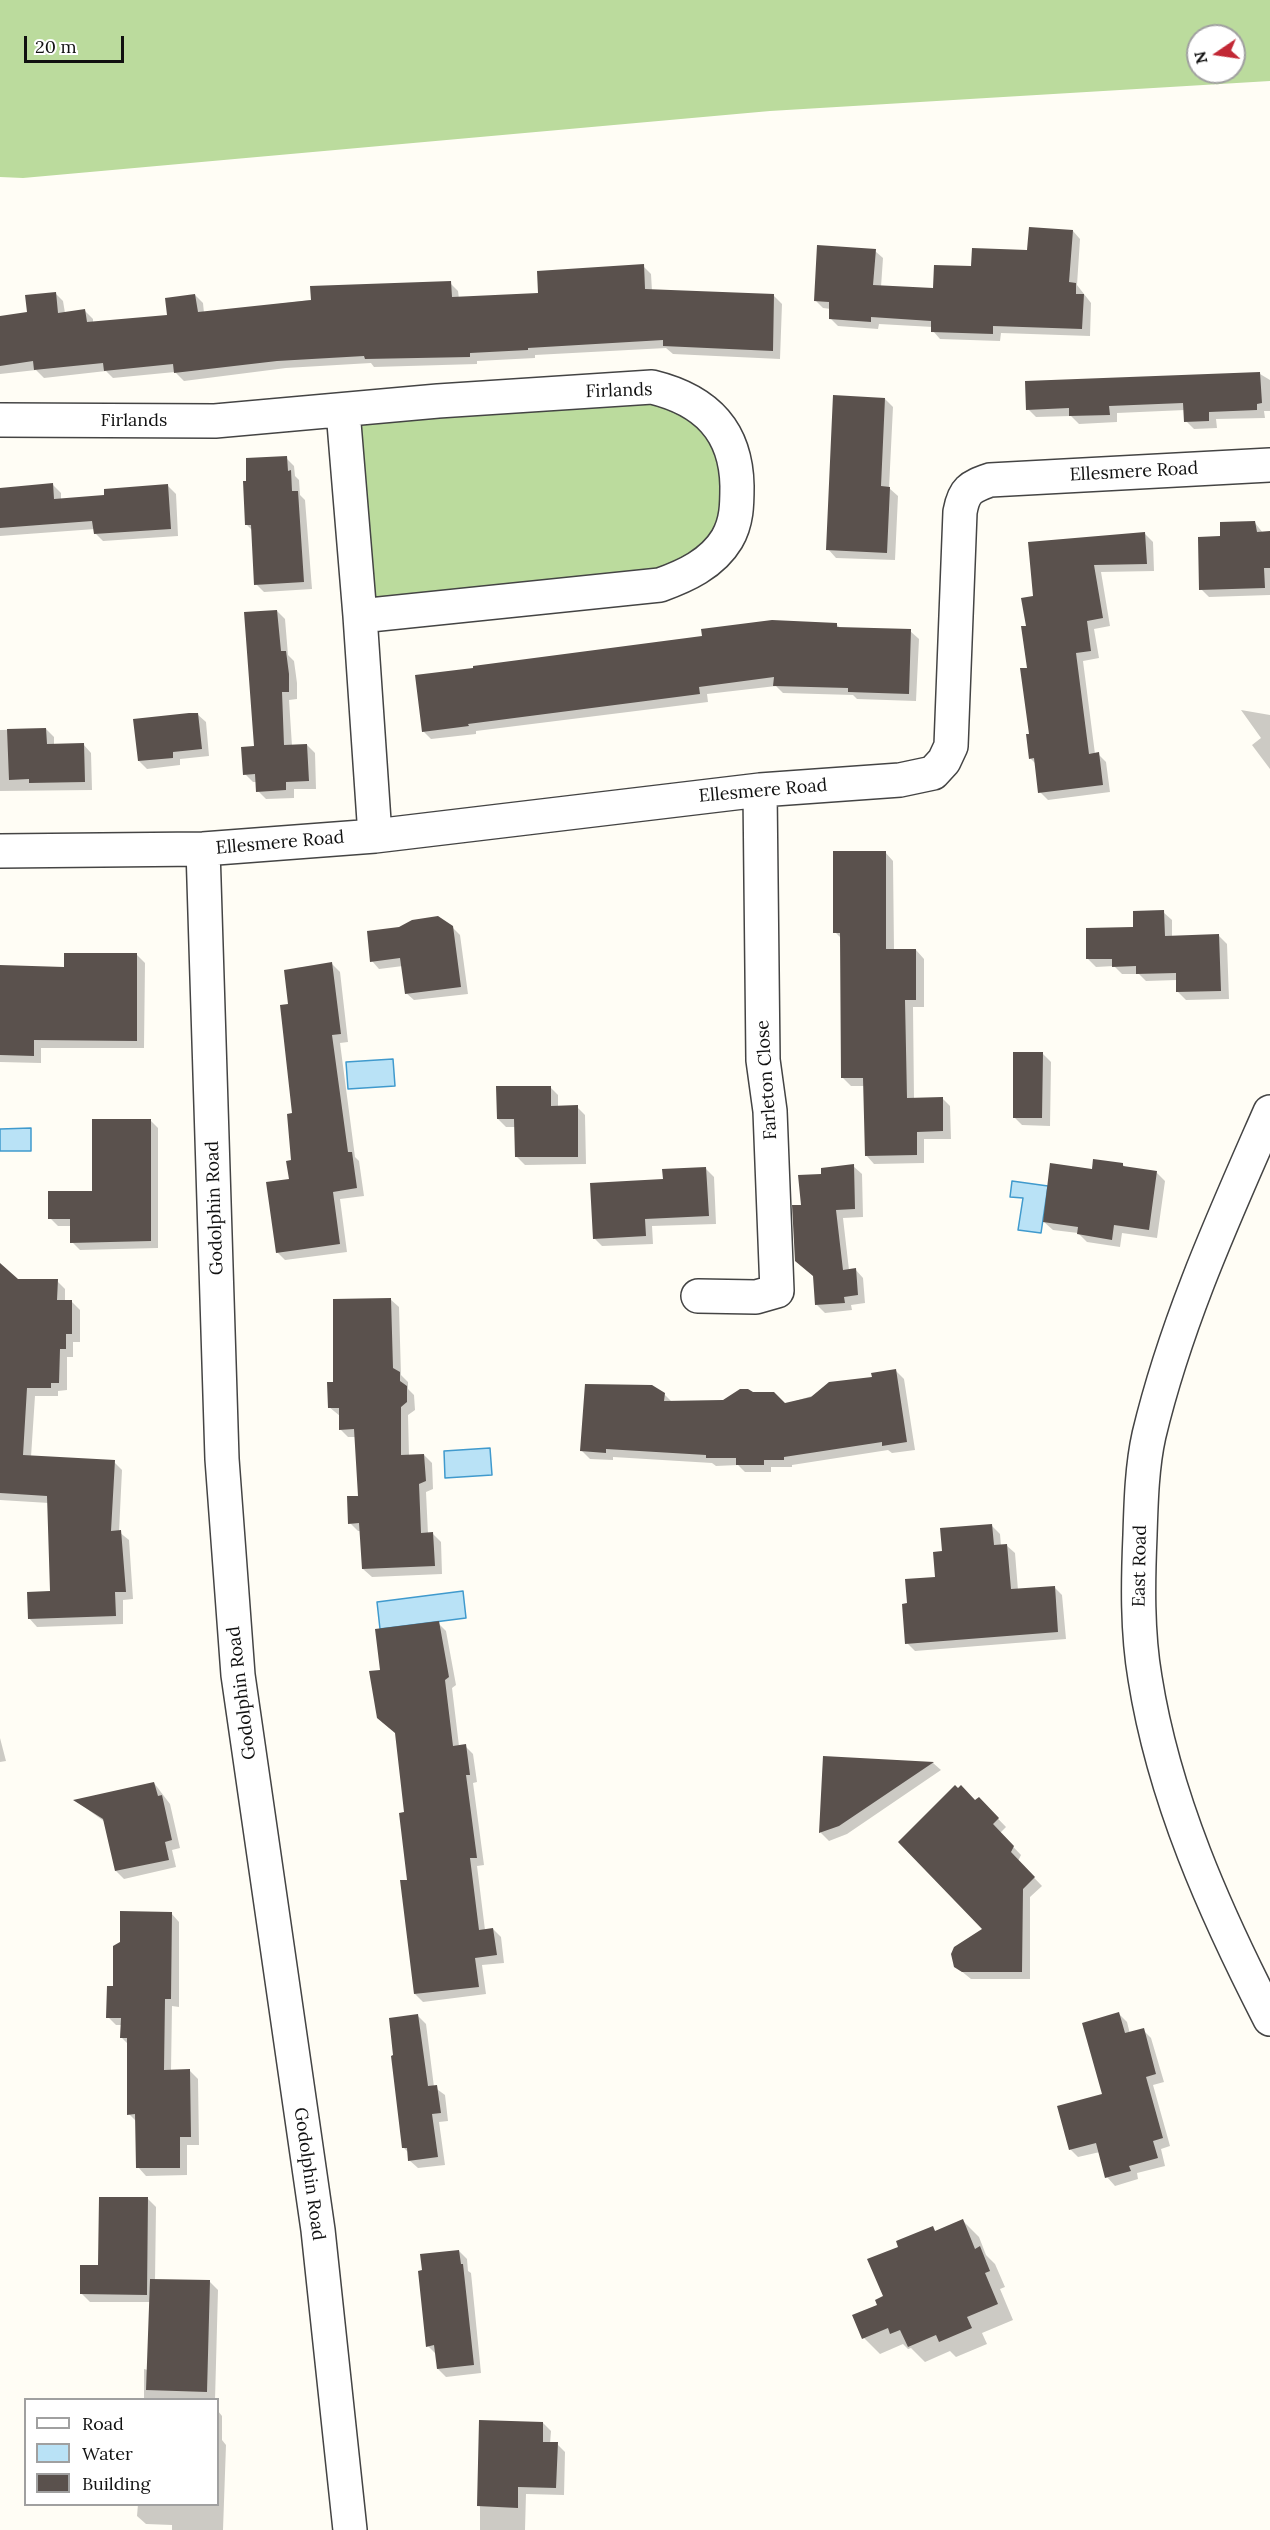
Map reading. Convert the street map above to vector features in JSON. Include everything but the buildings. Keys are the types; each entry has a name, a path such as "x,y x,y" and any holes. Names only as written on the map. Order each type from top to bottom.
{"street":[{"name":"Firlands","path":"0,420 215,421 438,401 652,387 675,393 693,402 728,438 736,468 738,510 726,539 706,562 685,576 660,585 360,616"},
{"path":"343,411 375,836"},
{"name":"Ellesmere Road","path":"0,851 203,849 375,836 760,790 900,780 933,773 945,761 951,746 960,512 963,496 973,486 990,480 1270,465"},
{"name":"Farleton Close","path":"698,1296 756,1297 777,1291 770,1111 763,1060 760,790"},
{"name":"Godolphin Road","path":"203,849 222,1459 236,1651 318,2230 350,2530"},
{"name":"East Road","path":"1270,1112 1212,1245 1174,1342 1149,1437 1140,1513 1137,1594 1145,1678 1173,1792 1204,1877 1235,1952 1270,2019"}],"green space":[{"path":"0,0 1270,0 1270,81 1246,82 1246,24 1186,24 1186,84 1220,84 770,111 23,178 0,177"},
{"path":"675,393 736,468 706,562 360,616 343,411"}],"water":[{"path":"393,1059 395,1086 348,1089 346,1062"},
{"path":"31,1128 31,1151 0,1151 0,1129"},
{"path":"1012,1181 1048,1186 1041,1233 1018,1230 1023,1198 1010,1197"},
{"path":"490,1448 492,1475 445,1478 444,1451"},
{"path":"463,1591 466,1618 380,1629 377,1602"}]}
